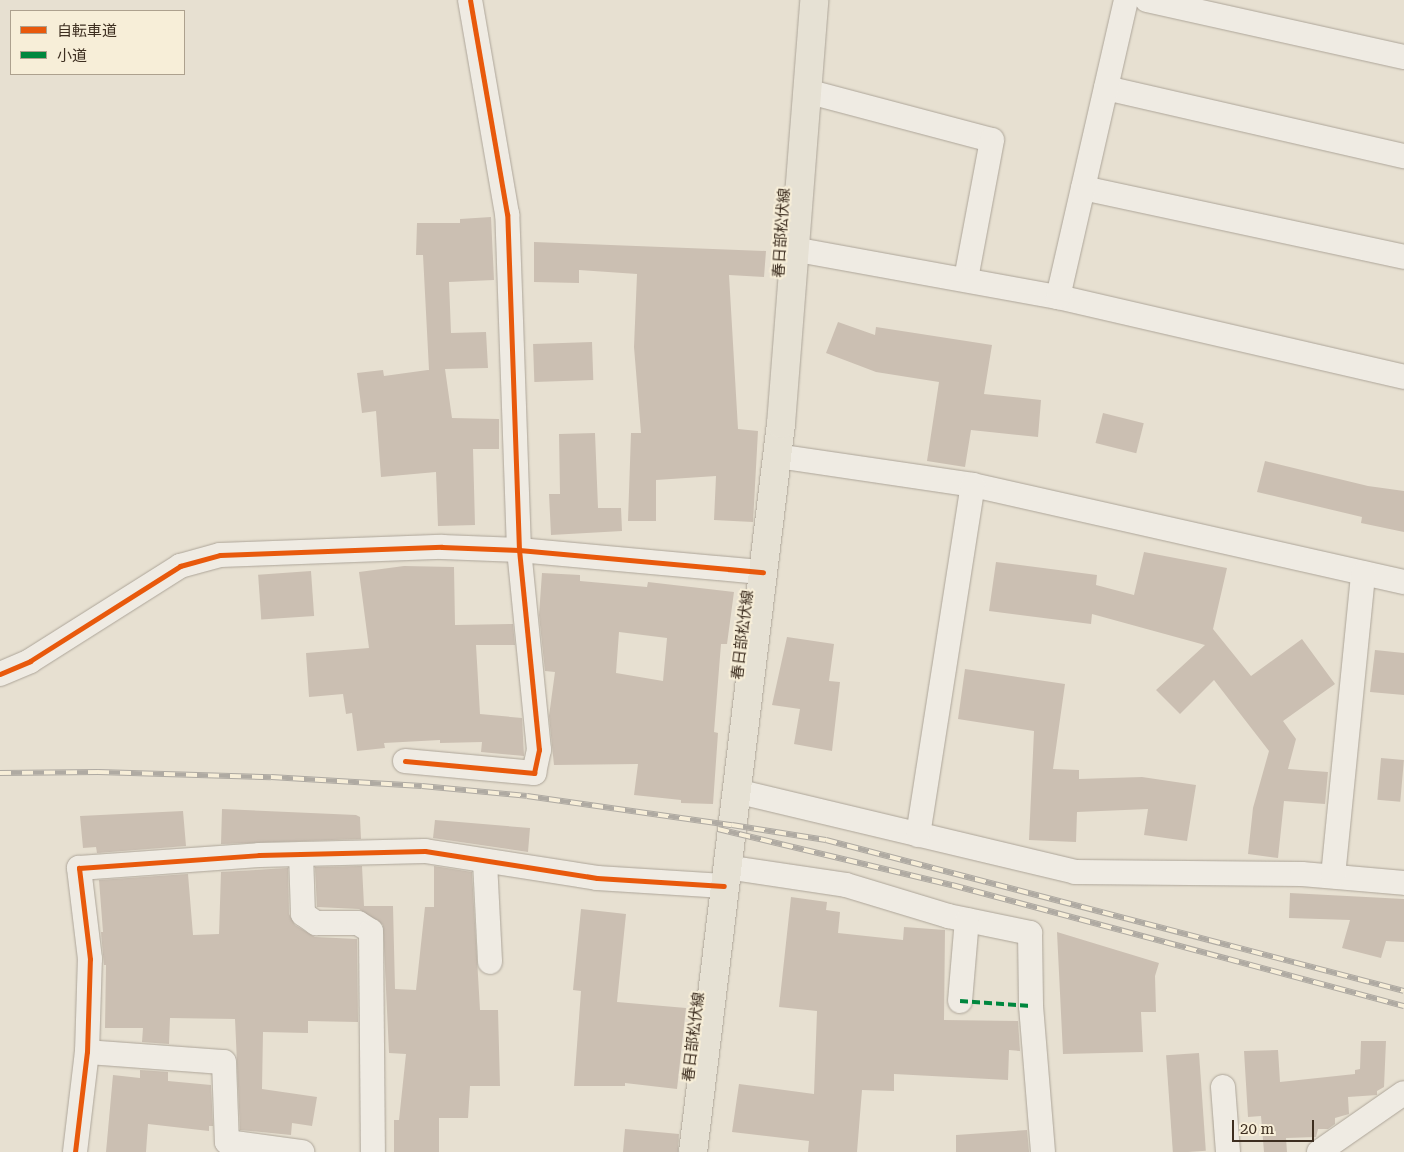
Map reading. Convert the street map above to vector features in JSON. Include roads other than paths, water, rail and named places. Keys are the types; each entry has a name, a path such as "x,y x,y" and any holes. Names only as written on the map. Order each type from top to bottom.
{"main road":[{"name":"春日部松伏線","path":"694,1152 725,877 777,456 814,0"}],"street":[{"path":"405,761 534,773 539,750 519,550 507,214 470,0"},
{"path":"1058,298 1126,0"},
{"path":"1147,0 1404,57"},
{"path":"1106,88 1404,156"},
{"path":"806,91 992,140 966,279"},
{"path":"1083,188 1404,257"},
{"path":"793,249 966,279 1058,298 1404,377"},
{"path":"777,456 973,485 1404,582"},
{"path":"918,835 973,485"},
{"path":"0,674 22,666 180,566 220,555 442,547 519,550 763,572"},
{"path":"1333,876 1363,573"},
{"path":"736,791 1076,872 1333,876 1404,883"},
{"path":"75,1152 87,1052 90,959 80,868 301,854 426,851 485,862 597,878 725,877 846,885 967,920 1030,933 1031,1006 1043,1152"},
{"path":"301,854 303,914 316,923 358,923 371,931 373,1152"},
{"path":"485,862 490,962"},
{"path":"960,1001 967,920"},
{"path":"87,1052 224,1062 227,1142 302,1152"},
{"path":"1223,1086 1228,1152"},
{"path":"1319,1152 1404,1093"}],"railway":[{"path":"0,773 98,772 271,777 422,786 527,796 732,825 826,840 1404,991"},
{"path":"718,829 952,885 1404,1006"}]}
